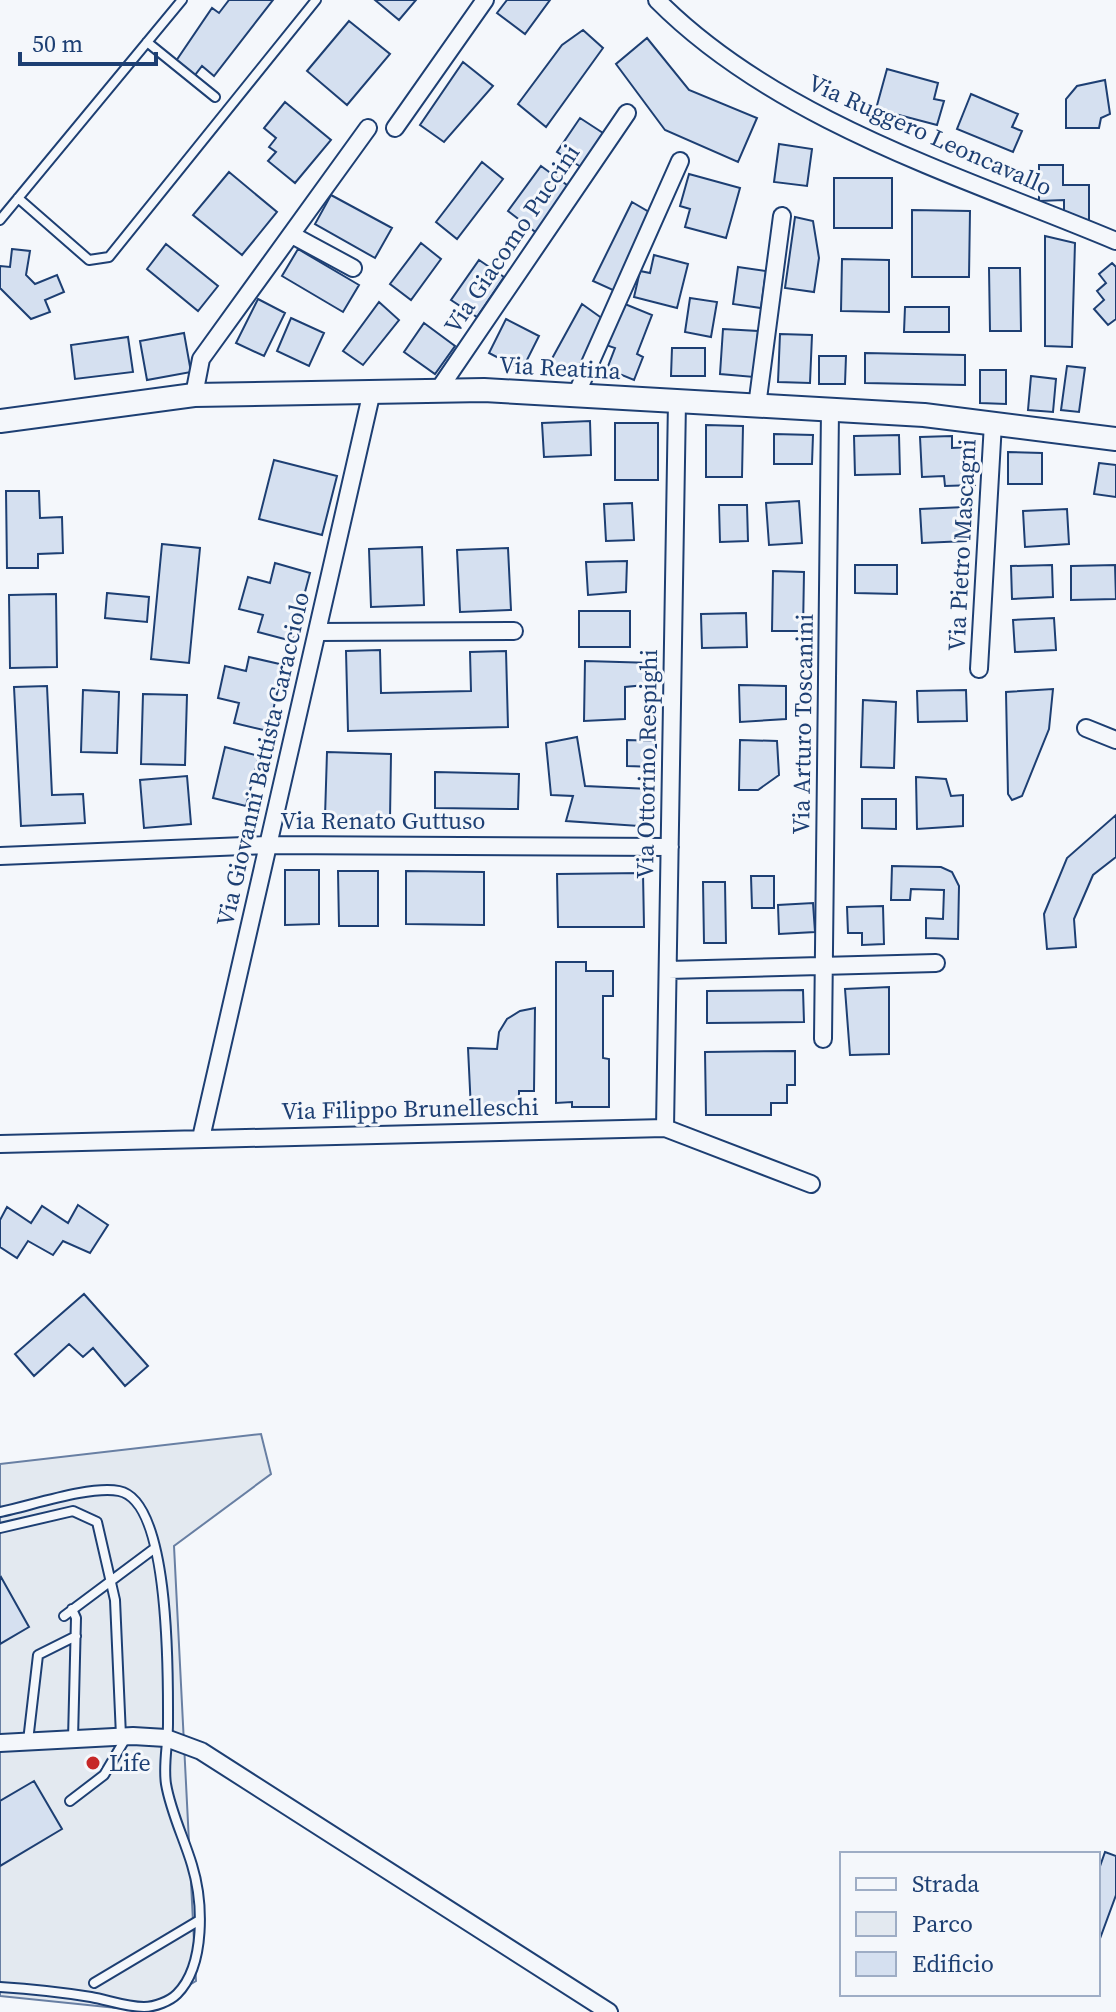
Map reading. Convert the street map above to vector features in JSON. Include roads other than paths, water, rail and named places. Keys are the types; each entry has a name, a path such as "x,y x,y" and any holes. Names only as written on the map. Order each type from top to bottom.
{"street":[{"path":"395,128 485,0"},
{"name":"Via Ruggero Leoncavallo","path":"657,0 712,51 807,109 1116,241"},
{"name":"Via Giacomo Puccini","path":"437,392 627,113"},
{"path":"194,395 201,359 368,128"},
{"path":"576,395 680,161"},
{"path":"757,406 782,216"},
{"path":"292,235 353,268"},
{"name":"Via Reatina","path":"0,421 194,395 484,390 830,410 993,423 1116,439"},
{"name":"Via Giovanni Battista Caracciolo","path":"201,1138 372,391"},
{"name":"Via Ottorino Respighi","path":"665,1128 677,401"},
{"name":"Via Arturo Toscanini","path":"823,1039 830,410"},
{"name":"Via Pietro Mascagni","path":"979,669 993,423"},
{"path":"317,632 514,631"},
{"path":"1086,728 1116,740"},
{"name":"Via Renato Guttuso","path":"0,856 268,845 670,847"},
{"path":"668,970 936,963"},
{"name":"Via Filippo Brunelleschi","path":"0,1144 665,1128 811,1184"},
{"path":"0,1743 124,1736 166,1738 201,1751 609,2012"}],"lane":[{"path":"0,220 182,0"},
{"path":"18,198 89,260 109,257 316,0"},
{"path":"147,42 215,97"},
{"path":"0,1512 96,1490 121,1491 137,1501 150,1523 162,1575 166,1783 193,1867 198,1921 193,1963 185,1984 168,2000 148,2007 47,1990 1,1986"},
{"path":"0,1528 73,1511 97,1522 111,1580 124,1736 104,1775 70,1801"},
{"path":"64,1616 155,1548"},
{"path":"72,1609 76,1636 73,1739"},
{"path":"28,1741 38,1655 76,1636"},
{"path":"94,1983 198,1921"}],"place":[{"name":"Life","path":"93,1763"}]}
